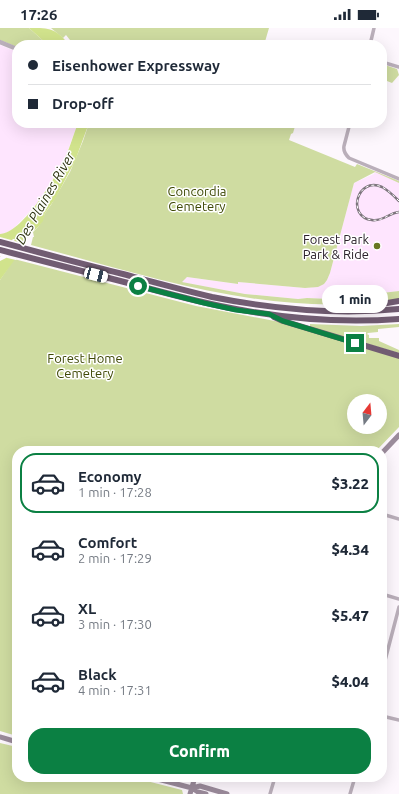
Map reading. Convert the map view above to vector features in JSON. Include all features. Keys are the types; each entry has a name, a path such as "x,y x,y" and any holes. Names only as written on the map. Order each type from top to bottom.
{"highway":[{"path":"0,242 211,296 289,308 345,311 399,309"},
{"path":"0,250 236,310 328,320 399,319"},
{"path":"345,311 362,306 399,301"},
{"path":"269,314 283,321 399,356"}],"main road":[{"path":"387,448 398,437"},
{"path":"0,737 12,741"},
{"path":"169,782 192,788 198,792 206,794"},
{"path":"190,794 194,782"},
{"path":"192,788 200,786 227,794"}],"street":[{"path":"371,40 374,28"},
{"path":"0,42 12,47"},
{"path":"387,63 399,67"},
{"path":"349,128 343,149 346,155 349,158 399,179"},
{"path":"387,515 399,519"},
{"path":"387,595 399,599"},
{"path":"387,653 399,607"},
{"path":"387,717 399,720"},
{"path":"270,794 274,782"},
{"path":"350,794 354,782"}],"shaded area":[{"path":"0,45 12,50 12,128 76,128 63,163 36,205 12,230 0,234"},
{"path":"375,171 399,181 399,291 330,299 298,299 245,294 181,282 187,277 237,284 238,282 305,288 324,284 330,273 354,183 374,174"}],"green space":[{"path":"0,28 29,28 42,40 12,40 12,45 0,40"},
{"path":"51,28 269,28 265,40 70,40 66,35 63,38"},
{"path":"387,66 397,69 399,75 392,83 387,81"},
{"name":"Concordia Cemetery","path":"87,128 294,128 289,140 355,167 357,164 399,181 399,183 375,172 354,183 330,273 324,284 318,287 305,288 238,282 238,284 187,277 182,282 245,294 298,299 330,299 399,291 399,299 352,304 306,304 259,299 213,292 31,245 34,237 33,232 42,221 45,213 70,172"},
{"name":"Forest Home Cemetery","path":"14,259 196,306 280,322 399,358 399,427 381,446 12,446 12,735 0,731 0,280"},
{"path":"310,324 361,326 399,324 399,327 378,329 378,332 367,334 369,335 369,338 379,338 379,341 399,350 399,353 310,327"},
{"path":"0,743 12,746 12,782 151,782 182,790 183,794 0,794"}],"water":[{"path":"29,28 43,28 52,30 65,40 42,40"},
{"name":"Des Plaines River","path":"76,128 87,128 75,161 55,199 45,213 43,221 28,236 18,255 0,280 0,261 6,258 15,239 13,239 4,249 0,257 0,234 9,231 18,225 36,205 57,172 69,149"}],"pier":[{"path":"0,237 26,244 16,260 3,257 5,256 10,244 3,256 0,256"}],"railway":[{"path":"399,201 384,188 373,185 366,187 361,192 357,205 359,212 364,217 372,220 379,220 399,212"}],"place":[{"name":"Forest Park Park & Ride","path":"377,246"}],"route":[{"path":"138,286 236,310 269,314 283,321 355,343"}]}
